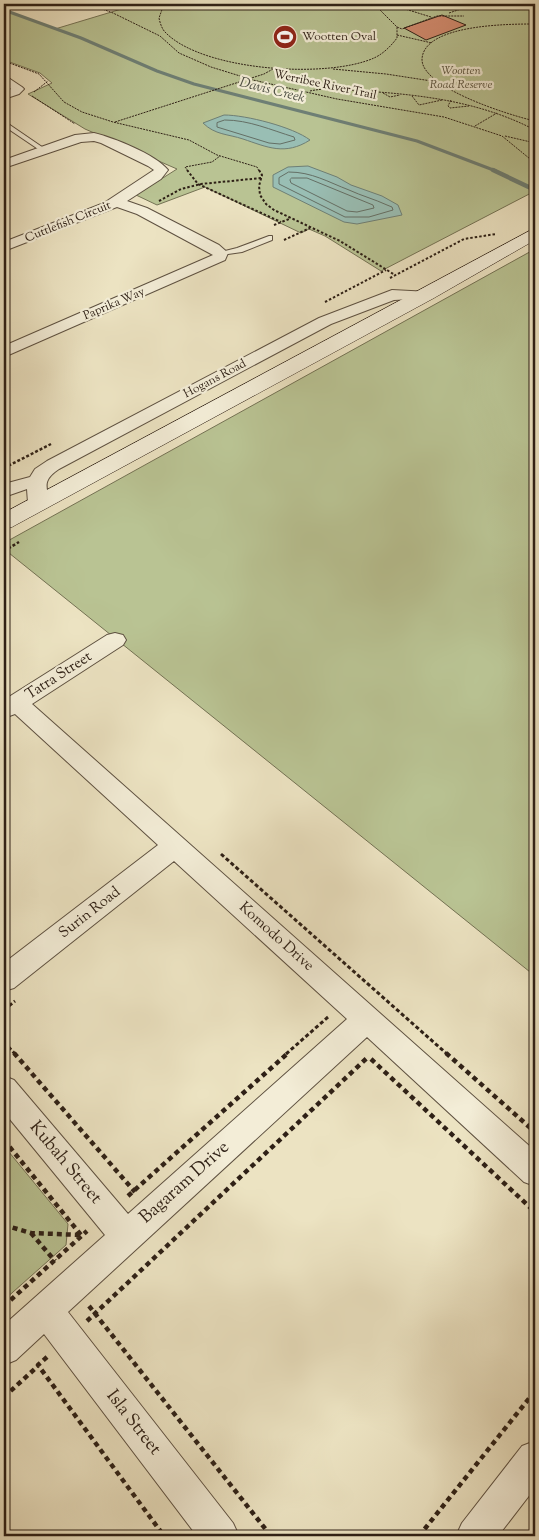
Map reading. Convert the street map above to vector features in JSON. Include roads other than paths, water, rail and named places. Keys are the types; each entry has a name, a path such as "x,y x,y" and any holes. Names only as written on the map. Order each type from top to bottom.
{"street":[{"path":"4,78 18,89 4,96"},
{"name":"Cuttlefish Circuit","path":"4,164 88,136 101,138 159,166 161,170 156,176 117,202 4,247"},
{"path":"117,202 142,211 214,248 220,253"},
{"name":"Hogans Road","path":"4,522 528,238"},
{"name":"Paprika Way","path":"4,352 210,262 220,257 220,253"},
{"name":"Hogans Road","path":"36,482 42,472 53,465 308,330 386,297 400,294 425,295"},
{"path":"4,491 12,487 36,482 38,503"},
{"name":"Tatra Street","path":"10,707 114,640"},
{"name":"Komodo Drive","path":"10,707 176,846 535,1171"},
{"name":"Surin Road","path":"4,979 176,846"},
{"name":"Bagaram Drive","path":"4,1348 127,1237 144,1201 357,1010"},
{"name":"Kubah Street","path":"4,1090 127,1237"},
{"name":"Isla Street","path":"46,1310 220,1536"},
{"path":"475,1536 535,1459"}],"lane":[{"path":"4,122 43,150"},
{"name":"Paprika Way","path":"220,253 239,250 269,238"}],"water":[{"path":"224,115 244,117 269,123 302,135 310,140 292,148 268,147 217,132 203,123"},
{"path":"308,166 382,196 398,205 402,215 357,224 344,222 273,187 273,175 288,167"}],"waterway":[{"name":"Davis Creek","path":"4,10 81,38 157,71 194,84 417,141 496,171"},
{"name":"Davis Creek","path":"493,170 535,190"}],"place":[{"name":"Wootten Oval","path":"285,37"}],"park label":[{"name":"Wootten Road Reserve","path":"461,78"}]}
